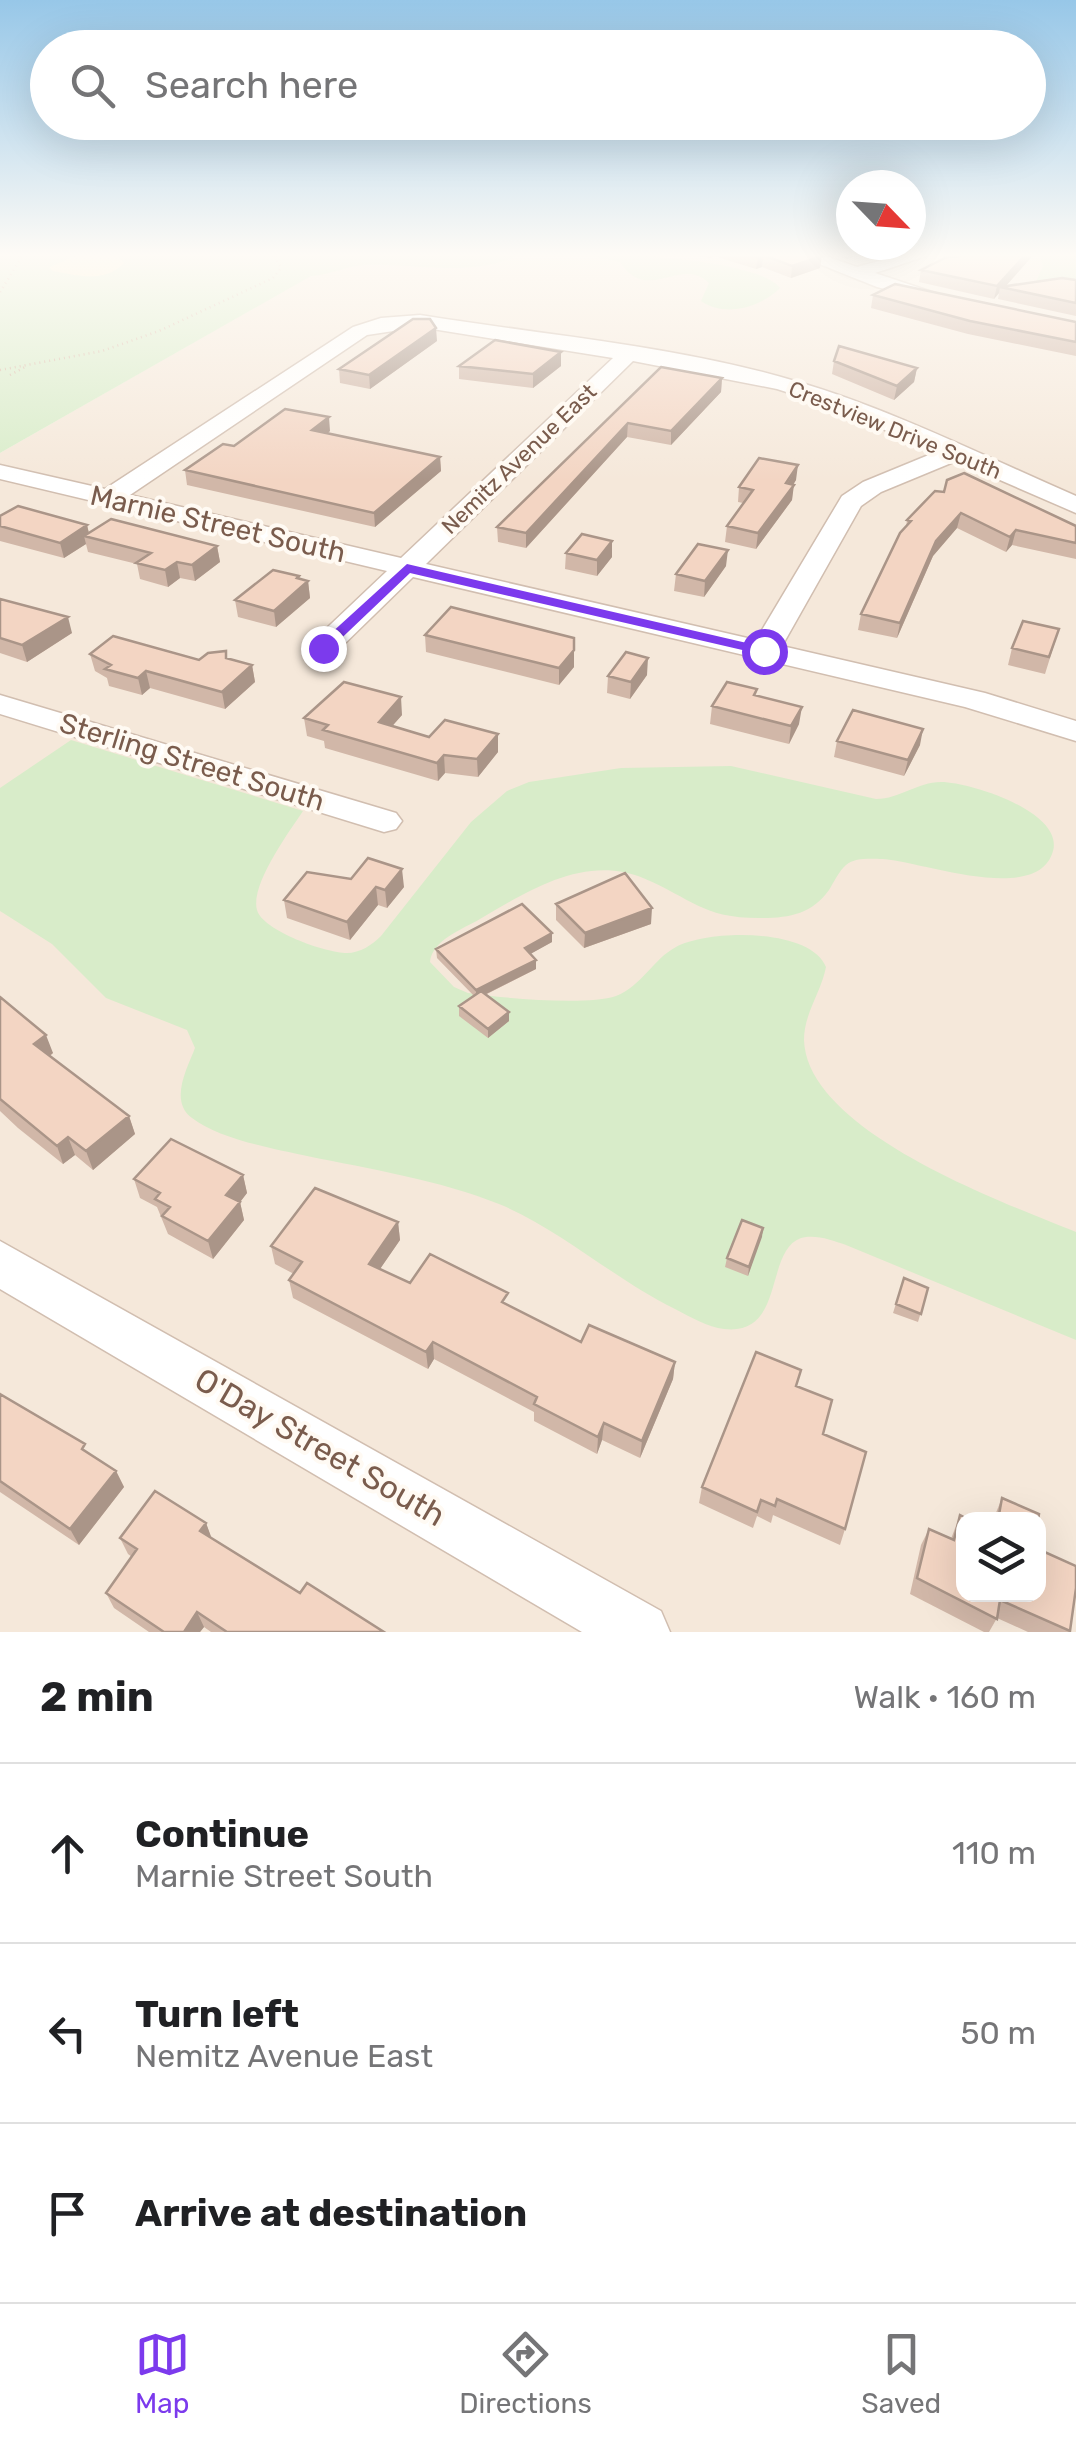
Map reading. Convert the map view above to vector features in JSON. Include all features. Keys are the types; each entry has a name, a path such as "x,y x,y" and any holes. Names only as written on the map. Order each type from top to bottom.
{"street":[{"name":"Crestview Drive South","path":"108,498 367,329"},
{"name":"Crestview Drive South","path":"477,329 793,386 1076,505"},
{"name":"Nemitz Avenue East","path":"323,648 629,354"},
{"path":"764,651 851,501 872,486 955,453"},
{"name":"Marnie Street South","path":"0,472 1007,708 1076,732"},
{"name":"Sterling Street South","path":"0,704 384,821"},
{"name":"O'Day Street South","path":"0,1264 640,1632"}],"path":[{"path":"0,370 102,352 163,329"},
{"path":"10,375 26,366"}],"shaded area":[{"path":"217,329 1076,329 1076,1632 0,1632 0,453"}],"green space":[{"path":"0,329 218,329 0,453"},
{"path":"71,740 303,811 265,873 256,899 257,910 283,933 311,945 347,953 361,950 377,939 471,822 507,791 529,782 621,768 731,766 876,799 932,783 955,783 992,794 1030,812 1053,837 1053,851 1043,867 1025,876 976,876 883,859 859,860 843,867 823,898 808,909 763,918 712,911 643,878 621,872 579,873 537,887 457,931 436,947 430,962 454,987 468,993 565,1001 616,996 676,947 711,937 781,939 817,954 826,967 804,1040 814,1073 838,1105 914,1160 1076,1232 1076,1340 846,1245 812,1237 801,1238 790,1246 757,1320 744,1328 718,1328 652,1297 544,1227 499,1204 428,1182 247,1142 203,1125 185,1111 182,1103 184,1075 195,1048 187,1030 106,998 52,944 0,911 0,788"}],"building":[{"path":"398,329 434,329 369,375 339,369"},
{"path":"1011,329 1076,329 1076,342"},
{"path":"495,340 561,352 533,374 459,366"},
{"path":"839,346 917,368 897,386 834,361"},
{"path":"661,367 722,378 671,431 628,423 526,533 497,527"},
{"path":"285,409 329,417 312,430 440,457 374,513 185,470 223,444 234,446"},
{"path":"759,458 798,465 786,483 794,485 758,533 727,526 753,490 739,487"},
{"path":"964,473 1076,526 1076,543 1016,530 1010,537 961,513 936,541 900,623 861,614 900,533 911,521 907,520 935,491 944,492 947,480"},
{"path":"18,506 87,525 60,543 0,526 0,516"},
{"path":"111,519 217,546 192,565 177,562 165,570 136,563 151,553 84,536"},
{"path":"582,534 612,541 597,560 566,553"},
{"path":"698,544 728,550 705,581 676,574"},
{"path":"273,570 308,581 274,611 235,600"},
{"path":"0,599 68,617 22,645 0,638"},
{"path":"451,607 574,638 574,650 559,668 425,635"},
{"path":"1023,621 1059,629 1049,657 1012,648"},
{"path":"113,636 199,660 208,653 226,651 226,658 252,665 222,692 146,671 138,678 105,669 111,665 90,654"},
{"path":"626,652 648,658 631,682 608,676"},
{"path":"344,682 401,697 379,722 429,737 445,720 498,734 477,759 444,755 437,763 323,730 328,725 304,718"},
{"path":"727,682 757,689 754,695 802,707 791,726 712,706"},
{"path":"853,710 923,729 908,760 837,741"},
{"path":"368,858 402,869 385,890 376,887 347,922 284,900 307,872 351,879"},
{"path":"625,873 652,908 585,933 556,904"},
{"path":"522,904 552,933 525,948 536,960 476,990 436,949"},
{"path":"481,991 509,1012 488,1029 459,1006"},
{"path":"0,997 46,1035 34,1044 129,1116 86,1151 68,1137 57,1146 0,1099"},
{"path":"171,1139 243,1175 226,1195 240,1202 208,1241 162,1216 170,1207 155,1199 160,1193 134,1179"},
{"path":"315,1188 398,1222 369,1264 410,1283 430,1254 508,1293 502,1302 581,1342 589,1325 675,1362 642,1441 604,1423 598,1437 534,1404 537,1397 433,1342 426,1352 289,1280 302,1262 271,1246"},
{"path":"742,1220 763,1228 749,1267 727,1258"},
{"path":"904,1278 928,1288 921,1314 896,1304"},
{"path":"756,1352 801,1370 796,1386 832,1400 823,1434 866,1452 845,1529 777,1499 775,1506 761,1500 757,1512 702,1487"},
{"path":"0,1394 85,1444 82,1449 116,1471 70,1529 0,1481"},
{"path":"155,1491 206,1523 200,1531 300,1593 307,1583 384,1632 227,1632 197,1612 184,1632 164,1632 106,1593 137,1549 120,1538"},
{"path":"1002,1498 1034,1512 999,1512"},
{"path":"929,1529 954,1540 956,1532 956,1598 917,1578"},
{"path":"1046,1553 1076,1566 1070,1631 1005,1602 1046,1602"},
{"path":"964,1602 1000,1602 997,1619"}],"route":[{"path":"323,648 407,568 764,651"}]}
